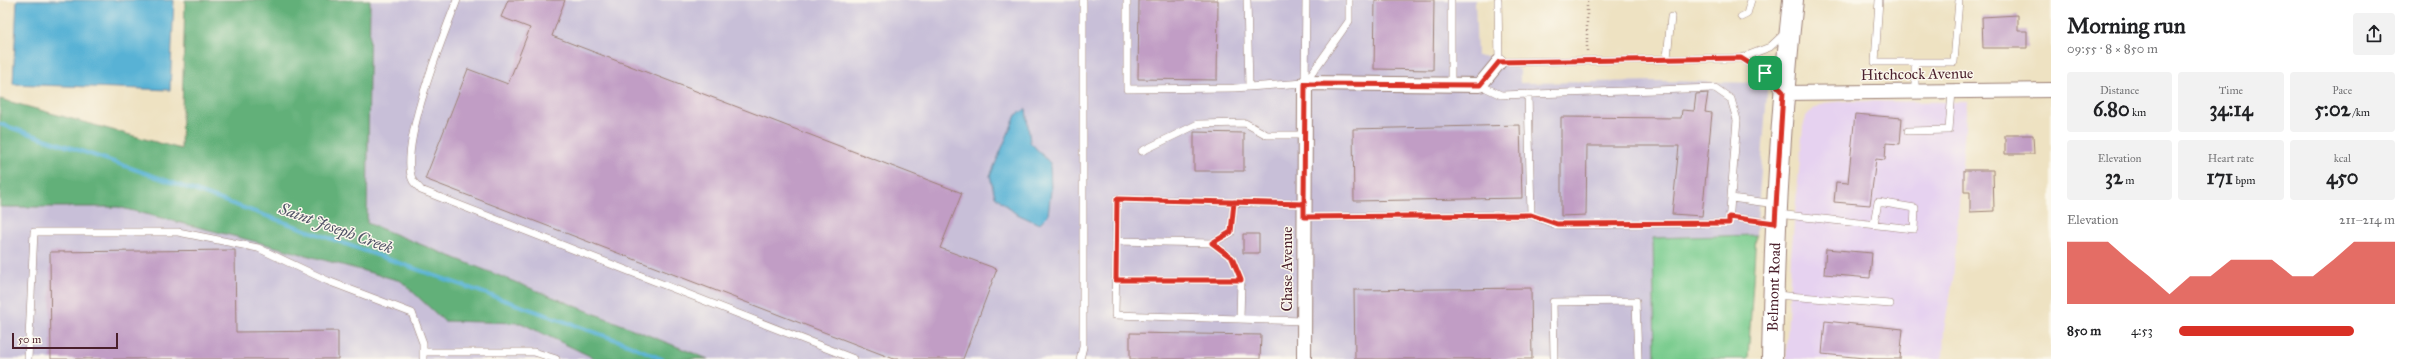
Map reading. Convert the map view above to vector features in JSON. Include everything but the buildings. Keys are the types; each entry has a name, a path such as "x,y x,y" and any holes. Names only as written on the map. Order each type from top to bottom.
{"main road":[{"name":"Belmont Road","path":"1772,359 1775,213 1783,92 1793,0"}],"street":[{"path":"1305,84 1480,85 1499,62"},
{"name":"Chase Avenue","path":"1304,359 1305,84"},
{"name":"Hitchcock Avenue","path":"1783,92 2051,90"}],"lane":[{"path":"457,0 415,124 410,170 413,181 421,190 854,359"},
{"path":"1080,359 1083,346 1083,0"},
{"path":"1127,0 1126,89 1249,87 1305,84"},
{"path":"1248,0 1249,87"},
{"path":"1305,84 1306,0"},
{"path":"1305,84 1349,21 1349,0"},
{"path":"1450,0 1450,85"},
{"path":"1498,0 1499,62 1667,58 1741,58 1770,46 1781,39 1790,26"},
{"path":"1741,17 1747,14 1751,0"},
{"path":"1879,0 1875,62 1954,62 1959,0"},
{"path":"1667,58 1671,17"},
{"path":"1741,58 1765,73 1783,92"},
{"path":"1915,62 1915,91"},
{"path":"1304,321 1115,314 1117,199 1234,202 1304,210 1531,215 1557,224 1729,223 1738,120 1731,99 1714,88 1500,95 1480,85"},
{"path":"1908,131 1949,130 1952,91"},
{"path":"1528,94 1531,215"},
{"path":"1142,151 1198,124 1245,123 1267,135 1305,135"},
{"path":"1731,198 1775,213"},
{"path":"1116,241 1212,243 1231,232 1234,202"},
{"path":"1729,217 1775,213 1914,229 1915,208 1878,202 1874,224"},
{"path":"28,359 34,232 178,232 258,248 328,281 412,313 423,344 423,355 534,352 556,359"},
{"path":"1212,243 1232,258 1241,280 1240,319"},
{"path":"1116,280 1241,280"},
{"path":"1773,295 1890,304"},
{"path":"1554,359 1553,302 1636,301 1638,359"}],"path":[{"path":"1587,0 1587,60"}],"shaded area":[{"path":"370,0 1475,0 1477,56 1491,56 1520,70 1520,83 1660,81 1763,83 1767,88 1767,94 1756,235 1653,238 1655,359 708,359 367,223"},
{"path":"1844,101 1967,102 1953,280 1944,329 1943,359 1786,359 1791,256 1803,127 1806,116 1815,108 1824,103"},
{"path":"0,207 118,207 265,244 401,281 444,321 521,323 596,359 0,359"}],"green space":[{"path":"185,0 370,0 367,223 708,359 596,359 521,323 444,321 401,281 265,244 118,207 0,207 0,99 181,149"},
{"path":"1756,235 1748,359 1655,359 1653,238"}],"water":[{"path":"17,0 174,0 170,90 13,84"},
{"path":"1026,109 1030,142 1050,163 1051,190 1048,215 1039,224 1015,213 995,196 990,176 1016,115"}],"waterway":[{"name":"Saint Joseph Creek","path":"0,124 111,161 625,343 662,359"}],"route":[{"path":"1765,73 1741,58 1667,58 1499,62 1480,85 1305,84 1304,204 1234,202 1231,232 1212,243 1232,258 1241,280 1116,280 1117,199 1234,202 1269,203 1304,204 1304,217 1531,215 1557,224 1729,223 1729,217 1775,223 1783,92 1765,73"}]}
